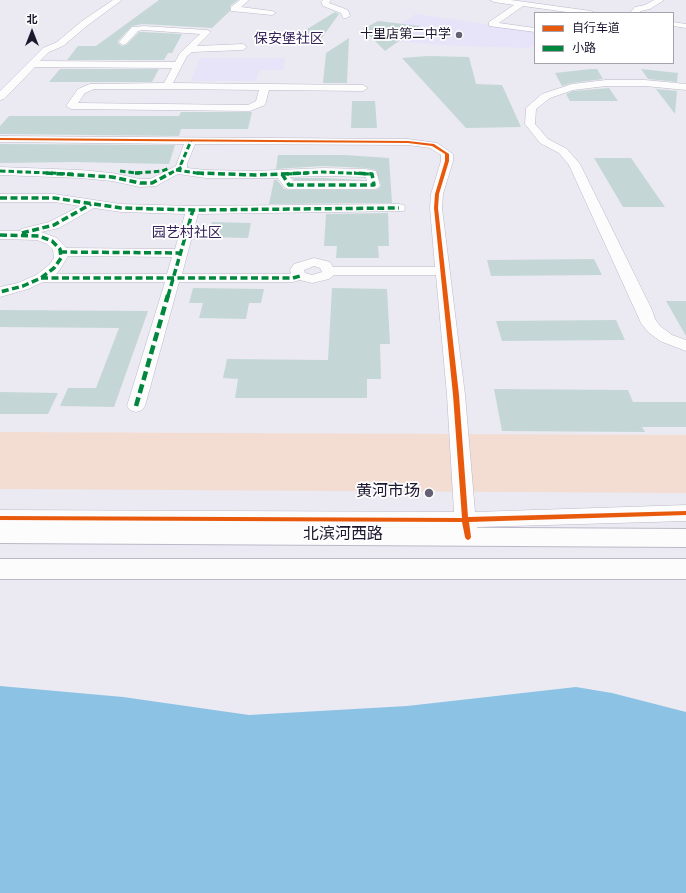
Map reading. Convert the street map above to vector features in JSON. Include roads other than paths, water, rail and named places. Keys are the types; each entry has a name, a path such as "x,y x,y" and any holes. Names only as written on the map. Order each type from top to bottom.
{"main road":[{"name":"北滨河西路","path":"0,534 466,528 686,538"},
{"name":"北滨河西路","path":"0,569 686,569"}],"street":[{"path":"0,97 46,50 60,44 85,23 118,0"},
{"path":"245,0 234,9 272,13"},
{"path":"327,0 325,2 326,4 345,12 346,16"},
{"path":"494,0 583,12"},
{"path":"635,12 638,9 647,7 660,0"},
{"path":"521,4 492,24 534,30"},
{"path":"674,24 686,26"},
{"path":"123,42 135,29 143,28 207,32 183,55 167,86"},
{"path":"190,48 243,47"},
{"path":"32,64 178,65"},
{"path":"686,87 645,83 606,83 572,87 546,96 532,108 530,124 544,140 563,151 574,164 644,310 647,320 654,329 666,338 686,346"},
{"path":"266,87 261,103 250,108 71,106 81,91 93,86 167,86 266,87 363,88"},
{"path":"0,139 408,142 425,143 440,148 447,154 448,161 436,201 442,271 456,395 466,528"},
{"path":"0,171 80,174 112,177 140,184 152,182 178,167 191,141"},
{"path":"120,171 137,173 162,171 178,167 206,174 255,175 323,172 365,173 372,174 374,185 289,185 282,174"},
{"path":"0,198 54,198 121,208 193,210 399,208"},
{"path":"5,235 54,225 91,204"},
{"path":"136,406 193,210"},
{"path":"0,292 22,286 41,278 54,268 61,258 60,249 52,241 39,236 5,235"},
{"path":"60,252 181,253"},
{"path":"41,278 293,278 300,276 297,270 299,267 308,262 325,265 329,271 442,271"},
{"path":"0,518 466,528 686,513"}],"water":[{"path":"0,686 123,697 249,715 407,706 576,687 612,693 686,712 686,893 0,893"}],"place":[{"name":"十里店第二中学","path":"459,35"},
{"name":"黄河市场","path":"429,493"}],"district":[{"name":"保安堡社区","path":"289,40"},
{"name":"园艺村社区","path":"187,234"}]}
